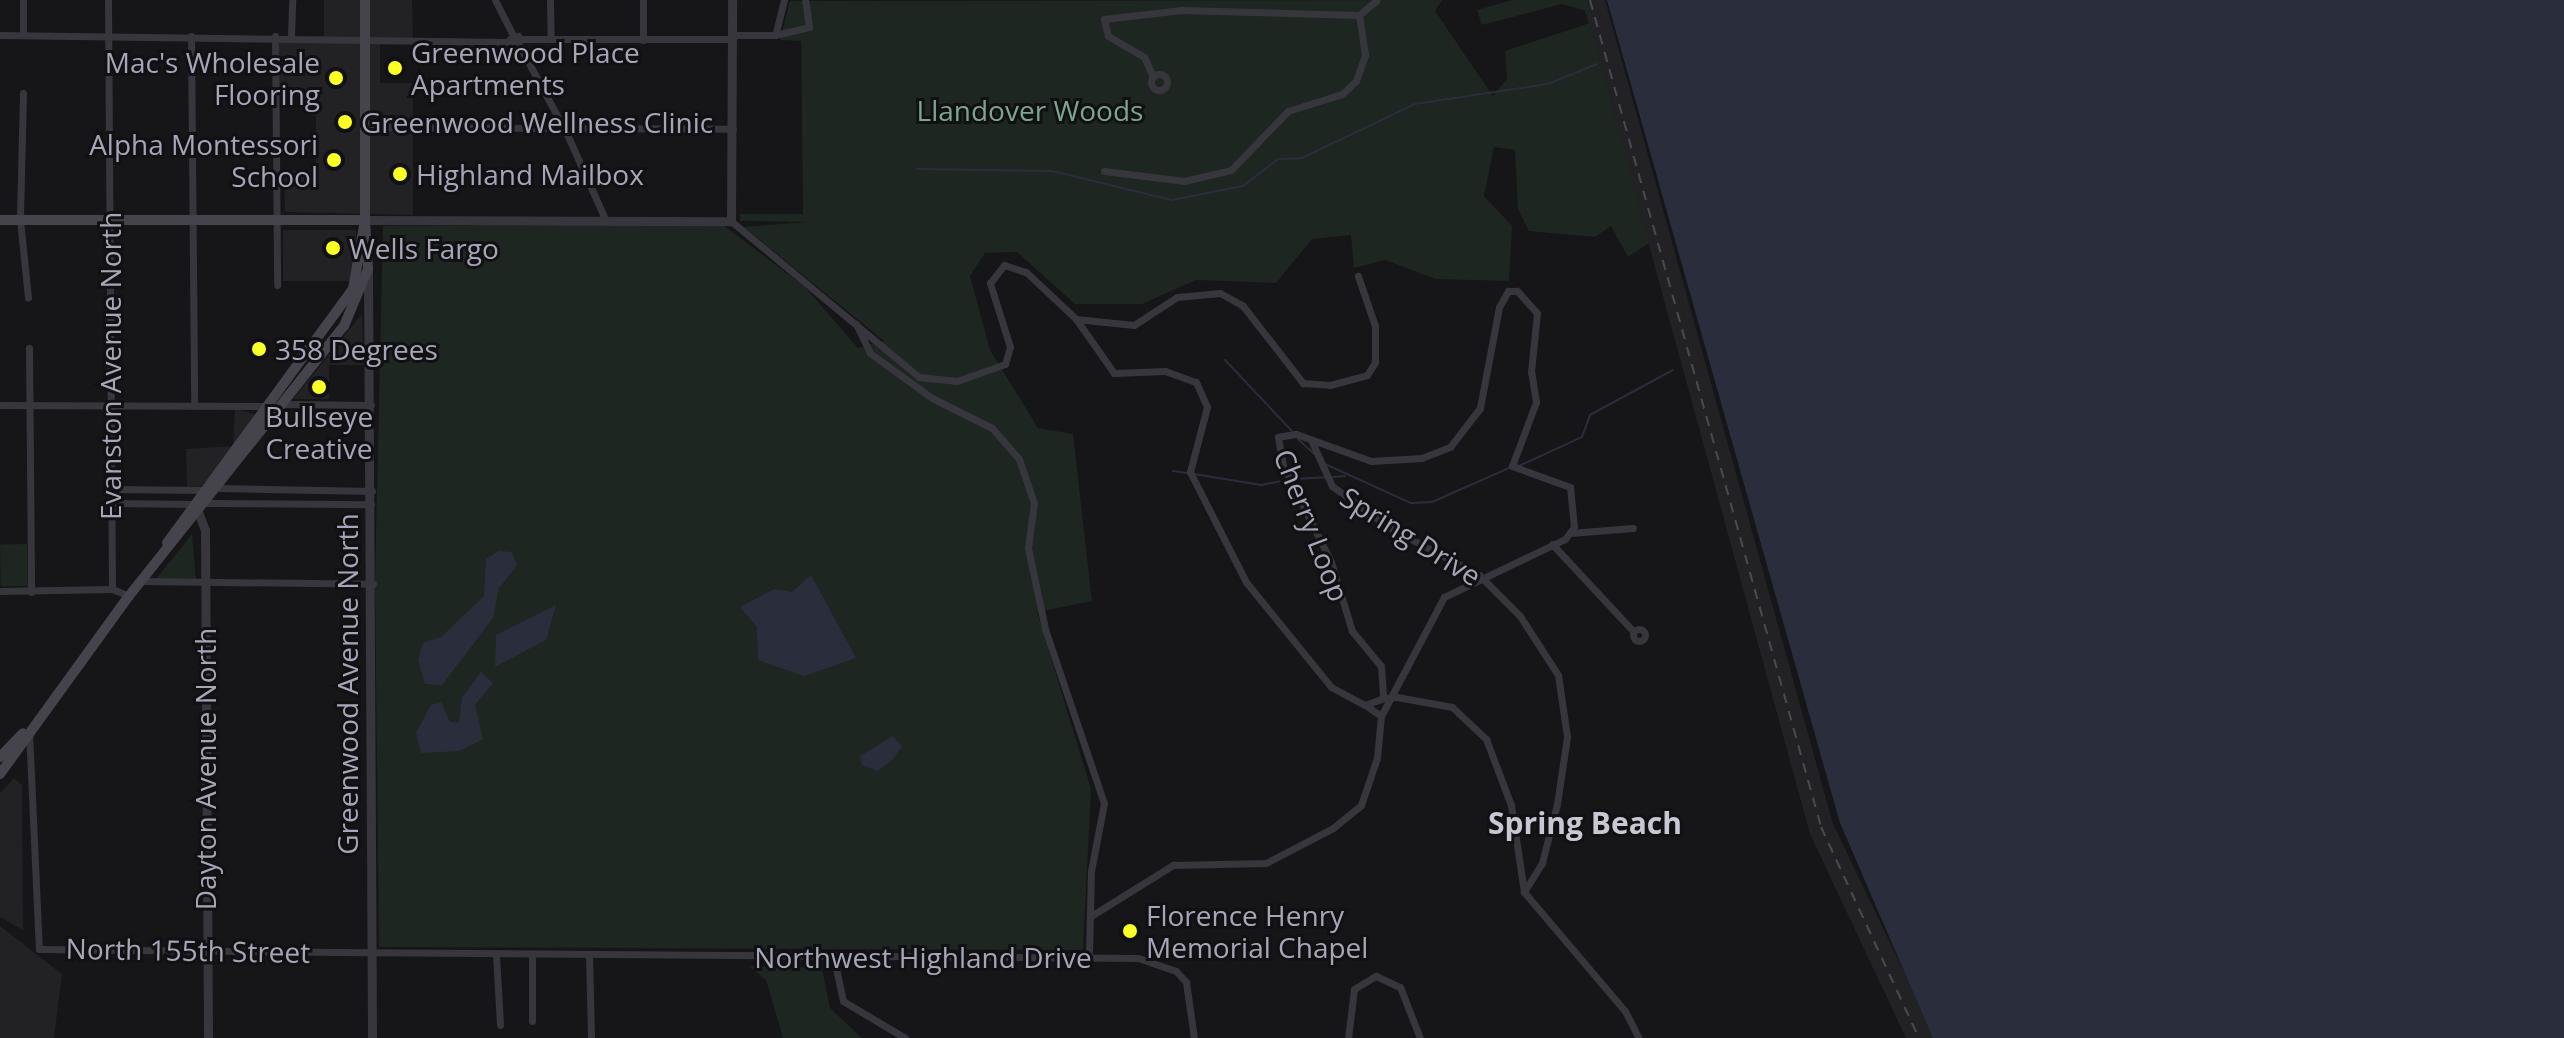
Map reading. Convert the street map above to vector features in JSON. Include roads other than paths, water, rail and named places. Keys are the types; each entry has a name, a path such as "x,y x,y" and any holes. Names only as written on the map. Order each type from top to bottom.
{"main road":[{"name":"Greenwood Avenue North","path":"365,0 365,220 368,269"},
{"path":"0,220 365,220"},
{"name":"Greenwood Avenue North","path":"353,289 365,220"},
{"path":"0,774 28,729 129,596 220,488 285,404 356,304 368,269"},
{"path":"202,506 206,490 271,406 353,289"},
{"path":"0,757 28,729"}],"street":[{"path":"23,0 23,35"},
{"name":"Evanston Avenue North","path":"108,0 112,589"},
{"path":"291,36 292,0"},
{"path":"495,0 563,128 606,221"},
{"path":"550,0 551,39"},
{"path":"643,0 643,40"},
{"path":"731,221 732,0"},
{"path":"775,35 784,0"},
{"path":"0,35 643,40 732,37 775,35 809,27 805,0"},
{"path":"1209,0 1215,12"},
{"path":"1153,77 1144,57 1108,36 1104,19 1215,12 1359,15 1377,0"},
{"path":"1104,171 1184,181 1231,170 1288,111 1342,94 1356,81 1365,55 1359,15"},
{"path":"191,36 194,406"},
{"path":"275,36 279,221 277,285"},
{"path":"23,93 20,220 28,298"},
{"path":"366,127 733,129"},
{"path":"365,220 731,221 919,377 938,383 994,371 1010,355 990,283 1004,265 1026,272 1076,319 1122,377 1165,371 1196,382 1207,407 1192,452 1196,494 1296,649 1331,687 1381,716"},
{"name":"Greenwood Avenue North","path":"368,269 373,584 372,1038"},
{"path":"1076,319 1134,325 1177,297 1220,293 1243,306 1303,383 1330,385 1367,375 1375,362 1375,326 1358,276"},
{"name":"Greenwood Avenue North","path":"353,289 356,304 371,330"},
{"name":"Cherry Loop","path":"1385,698 1381,666 1352,631 1331,562 1283,466 1280,434 1311,440 1371,461 1422,458 1450,447 1480,408 1499,307 1508,291 1517,291 1537,313 1531,372 1536,402 1512,466 1570,487 1577,508 1570,533"},
{"path":"855,322 870,353 932,398 992,428 1019,459 1034,503 1028,548 1045,629 1104,803 1089,955"},
{"path":"29,348 31,592"},
{"path":"285,404 371,405"},
{"path":"0,405 271,406"},
{"name":"Spring Drive","path":"1311,440 1332,486 1355,505 1479,575 1542,645 1565,698 1557,804 1542,863 1524,892"},
{"path":"220,488 372,491"},
{"path":"111,489 206,490"},
{"path":"266,504 267,489"},
{"path":"345,491 345,504"},
{"path":"111,503 202,506 371,504"},
{"name":"Dayton Avenue North","path":"202,506 208,1038"},
{"path":"1091,916 1173,865 1266,863 1333,828 1361,805 1377,758 1381,716 1444,597 1479,575 1552,544 1570,533 1633,528"},
{"path":"1552,544 1634,632"},
{"path":"141,581 373,584"},
{"path":"0,591 112,589 129,596"},
{"path":"1365,705 1397,697 1452,707 1486,739 1511,805 1524,892 1625,1011 1639,1038"},
{"name":"North 155th Street","path":"28,729 39,949 589,955"},
{"path":"496,955 500,1025"},
{"path":"532,955 532,1021"},
{"path":"589,955 591,1038"},
{"name":"Northwest Highland Drive","path":"589,955 834,959 1089,955 1138,958 1176,971 1186,982 1194,1038"},
{"path":"834,959 843,1001 905,1038"},
{"path":"1348,1038 1354,989 1376,976 1400,987 1420,1038"}],"water":[{"path":"1607,0 2564,0 2564,1038 1933,1038 1840,823"},
{"path":"499,551 512,552 517,565 499,588 493,618 442,685 425,684 418,660 423,643 441,637 484,596 486,559"},
{"path":"811,575 856,658 804,676 758,660 757,627 740,607 774,589 792,592"},
{"path":"556,605 546,640 495,667 496,635"},
{"path":"481,672 493,683 475,705 483,739 459,751 421,753 416,733 431,705 441,702 450,722 459,723 462,698"},
{"path":"893,736 902,746 893,759 878,771 862,765 860,756"}],"waterway":[{"path":"917,169 1052,171 1172,200 1243,186 1278,159 1302,158 1415,104 1548,84 1597,64"},
{"path":"1225,360 1292,431"},
{"path":"1519,466 1582,437 1590,415 1673,370"},
{"path":"1298,439 1314,454"},
{"path":"1325,464 1411,503 1432,502 1509,468"},
{"path":"1173,471 1187,473"},
{"path":"1194,474 1261,485 1286,480"},
{"path":"1332,477 1345,476"},
{"path":"1292,479 1326,477"}],"railway":[{"path":"1590,0 1821,827 1919,1038"}],"place":[{"name":"Greenwood Place Apartments","path":"395,68"},
{"name":"Mac's Wholesale Flooring","path":"336,78"},
{"name":"Greenwood Wellness Clinic","path":"345,122"},
{"name":"Alpha Montessori School","path":"334,160"},
{"name":"Highland Mailbox","path":"400,174"},
{"name":"Wells Fargo","path":"333,248"},
{"name":"358 Degrees","path":"259,349"},
{"name":"Bullseye Creative","path":"319,387"},
{"name":"Florence Henry Memorial Chapel","path":"1130,931"}],"district":[{"name":"Spring Beach","path":"1585,823"}],"park label":[{"name":"Llandover Woods","path":"1030,110"}]}
